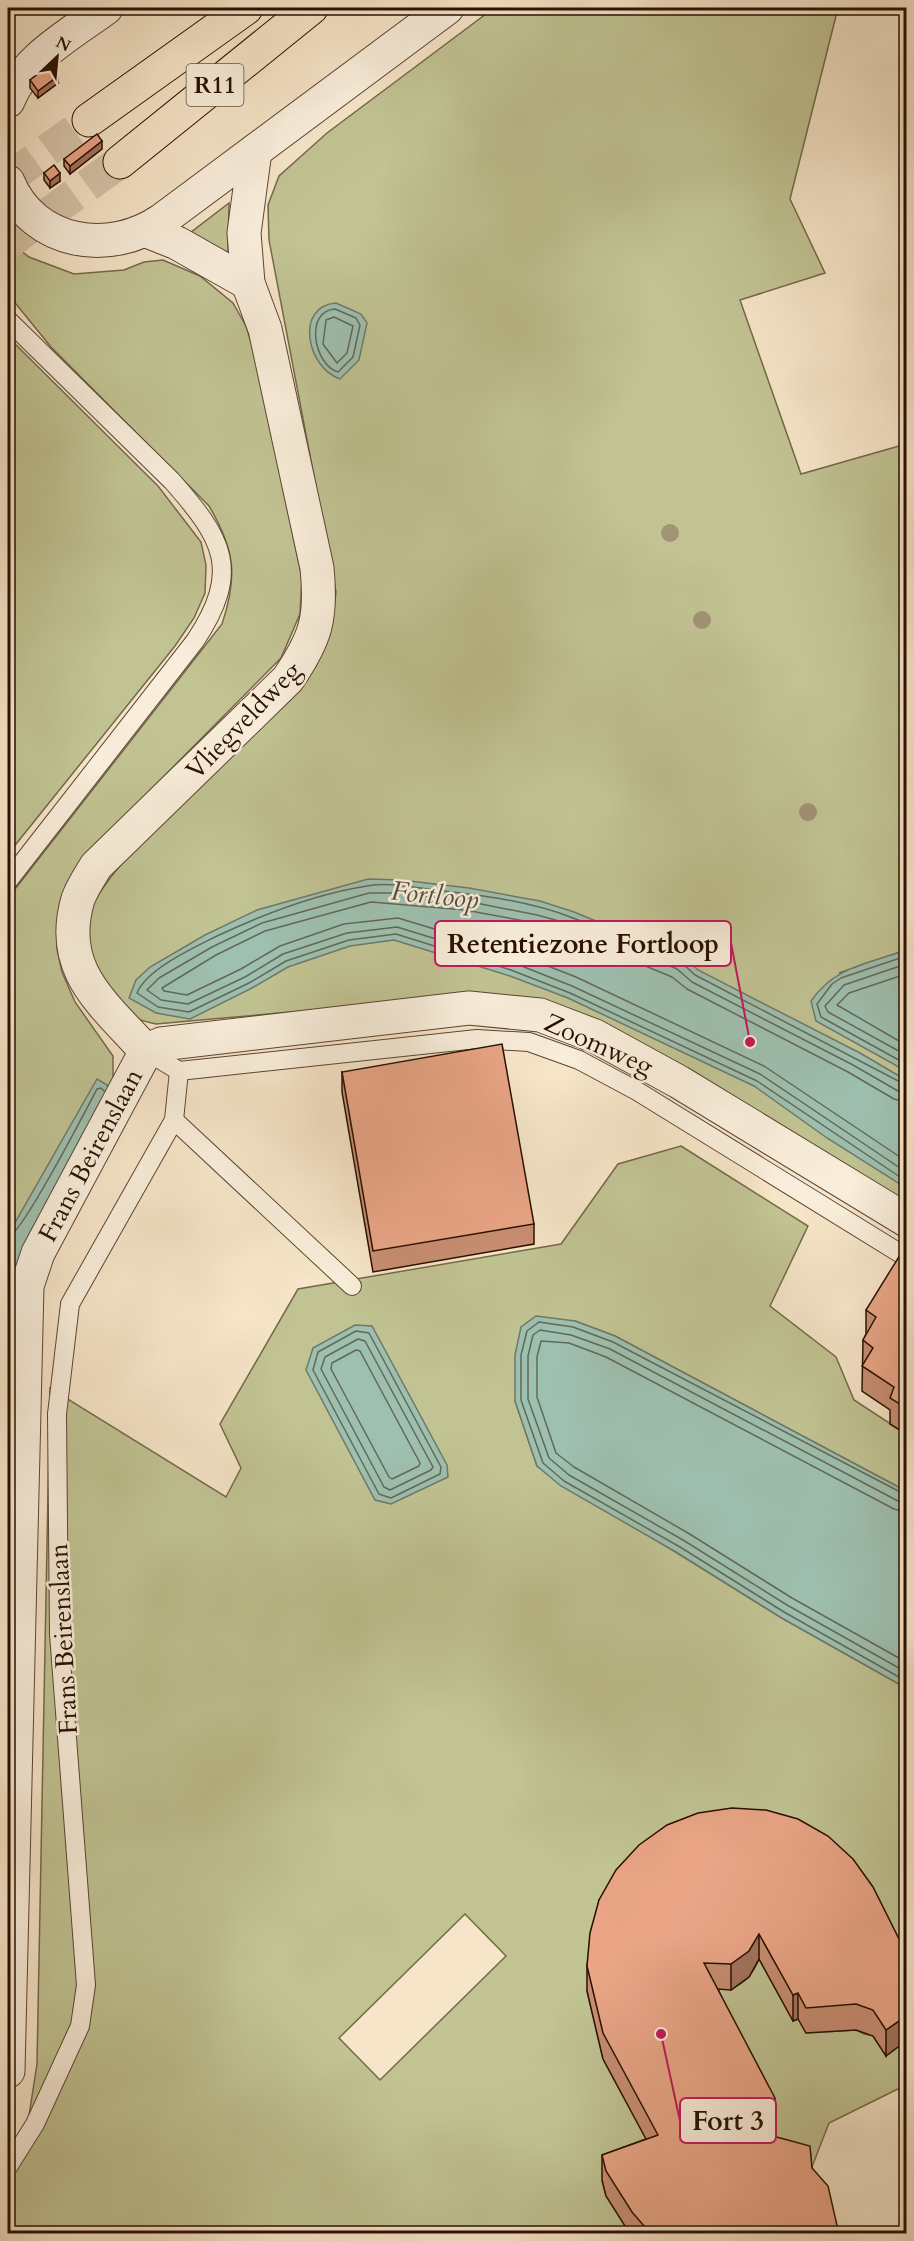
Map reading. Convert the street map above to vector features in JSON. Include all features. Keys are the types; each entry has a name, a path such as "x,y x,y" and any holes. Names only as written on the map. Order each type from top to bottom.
{"main road":[{"name":"R11","path":"89,120 246,8"},
{"name":"R11","path":"120,162 311,8"}],"street":[{"path":"8,101 12,88 27,68 106,8"},
{"path":"8,182 20,204 34,219 49,229 70,237 93,241 115,240 147,231 447,8"},
{"name":"Vliegveldweg","path":"84,981 74,954 74,925 79,898 96,866 288,679 308,651 317,625 320,595 317,568 266,329 248,283 244,233 255,151"},
{"path":"147,231 186,248 248,283"},
{"name":"Frans Beirenslaan","path":"8,2071 27,1286 38,1253 146,1051 84,981"},
{"name":"Zoomweg","path":"146,1051 161,1044 469,1008 540,1015 596,1036 679,1082 906,1220"}],"lane":[{"path":"8,320 172,481 196,509 212,532 221,556 222,578 218,603 195,641 8,881"},
{"path":"146,1051 179,1071 477,1040 529,1042 579,1060 638,1091 906,1257"},
{"path":"179,1071 174,1120 352,1286"},
{"name":"Frans Beirenslaan","path":"8,2167 35,2124 80,2026 86,1985 59,1634 57,1414 70,1304 174,1120"}],"green space":[{"path":"494,8 838,8 790,199 825,273 740,300 801,474 906,444 906,950 839,973 906,965 906,1206 609,1030 359,1006 156,1024 135,1018 124,1009 103,980 91,958 86,939 88,918 97,897 110,878 124,861 291,699 316,666 331,629 336,592 269,240 268,205 279,176 327,133"},
{"path":"229,203 228,253 190,233"},
{"path":"8,241 29,257 74,274 124,270 144,262 163,260 200,276 233,303 246,326 255,355 302,578 300,614 281,658 96,845 58,922 57,949 62,972 75,1002 113,1056 113,1084 25,1254 8,1576 8,898 222,624 232,577 229,550 209,506 51,347 8,292"},
{"path":"8,337 158,486 201,542 206,565 205,593 194,618 175,646 8,854"},
{"path":"681,1146 808,1226 770,1306 836,1357 854,1400 906,1434 906,1491 615,1336 575,1321 515,1401 537,1466 780,1617 906,1688 906,1979 873,1912 587,1991 603,2059 658,2161 602,2181 606,2196 630,2233 8,2234 8,2151 28,2122 37,2064 50,1388 226,1497 241,1468 220,1424 298,1289 561,1244 618,1164","holes":["465,1914 506,1956 380,2080 339,2038"]},
{"path":"759,1959 793,2020 799,2019 806,2033 856,2030 864,2034 906,2041 906,2085 829,2123 810,2172 763,2146 772,2134 704,1989 731,1988 744,1982"}],"water":[{"path":"336,303 361,314 367,323 359,360 340,379 328,372 319,362 310,338 310,325 315,314 323,307"},
{"name":"Fortloop","path":"368,879 401,880 469,888 540,901 574,912 685,958 698,970 860,1053 906,1080 906,1188 827,1138 754,1086 568,998 510,976 394,940 350,946 288,967 190,1019 156,1013 129,998 136,980 150,967 205,935 257,910"},
{"path":"906,950 906,1071 816,1021 811,1001 820,989 842,973"},
{"path":"97,1079 112,1088 25,1254 8,1576 8,1235"},
{"path":"536,1316 575,1321 615,1336 906,1491 906,1688 780,1617 676,1552 561,1486 537,1466 515,1401 515,1355 521,1327"},
{"path":"355,1325 372,1326 447,1465 448,1477 391,1504 375,1500 306,1370 313,1348"}],"building":[{"path":"49,65 58,76 38,91 30,80"},
{"path":"97,134 102,141 70,166 64,159"},
{"path":"54,165 60,173 50,181 44,173"},
{"path":"502,1044 534,1224 373,1251 342,1072"},
{"path":"900,1255 906,1259 906,1408 890,1398 894,1387 862,1366 873,1348 863,1340 876,1317 866,1310"},
{"path":"732,1808 766,1810 798,1819 828,1836 853,1859 873,1887 906,1953 906,2016 886,2030 873,2010 856,2004 806,2008 798,1993 793,1995 759,1934 749,1951 731,1964 704,1963 775,2098 772,2109 763,2121 765,2129 773,2136 810,2146 812,2168 828,2186 839,2234 651,2234 632,2212 606,2171 602,2155 658,2135 603,2033 587,1966 590,1933 599,1900 616,1870 639,1845 667,1825 698,1813"}],"tunnel":[{"path":"8,179 89,120"},
{"path":"8,243 120,162"}],"place":[{"name":"Retentiezone Fortloop","path":"750,1042"},
{"name":"Fort 3","path":"661,2034"}]}
